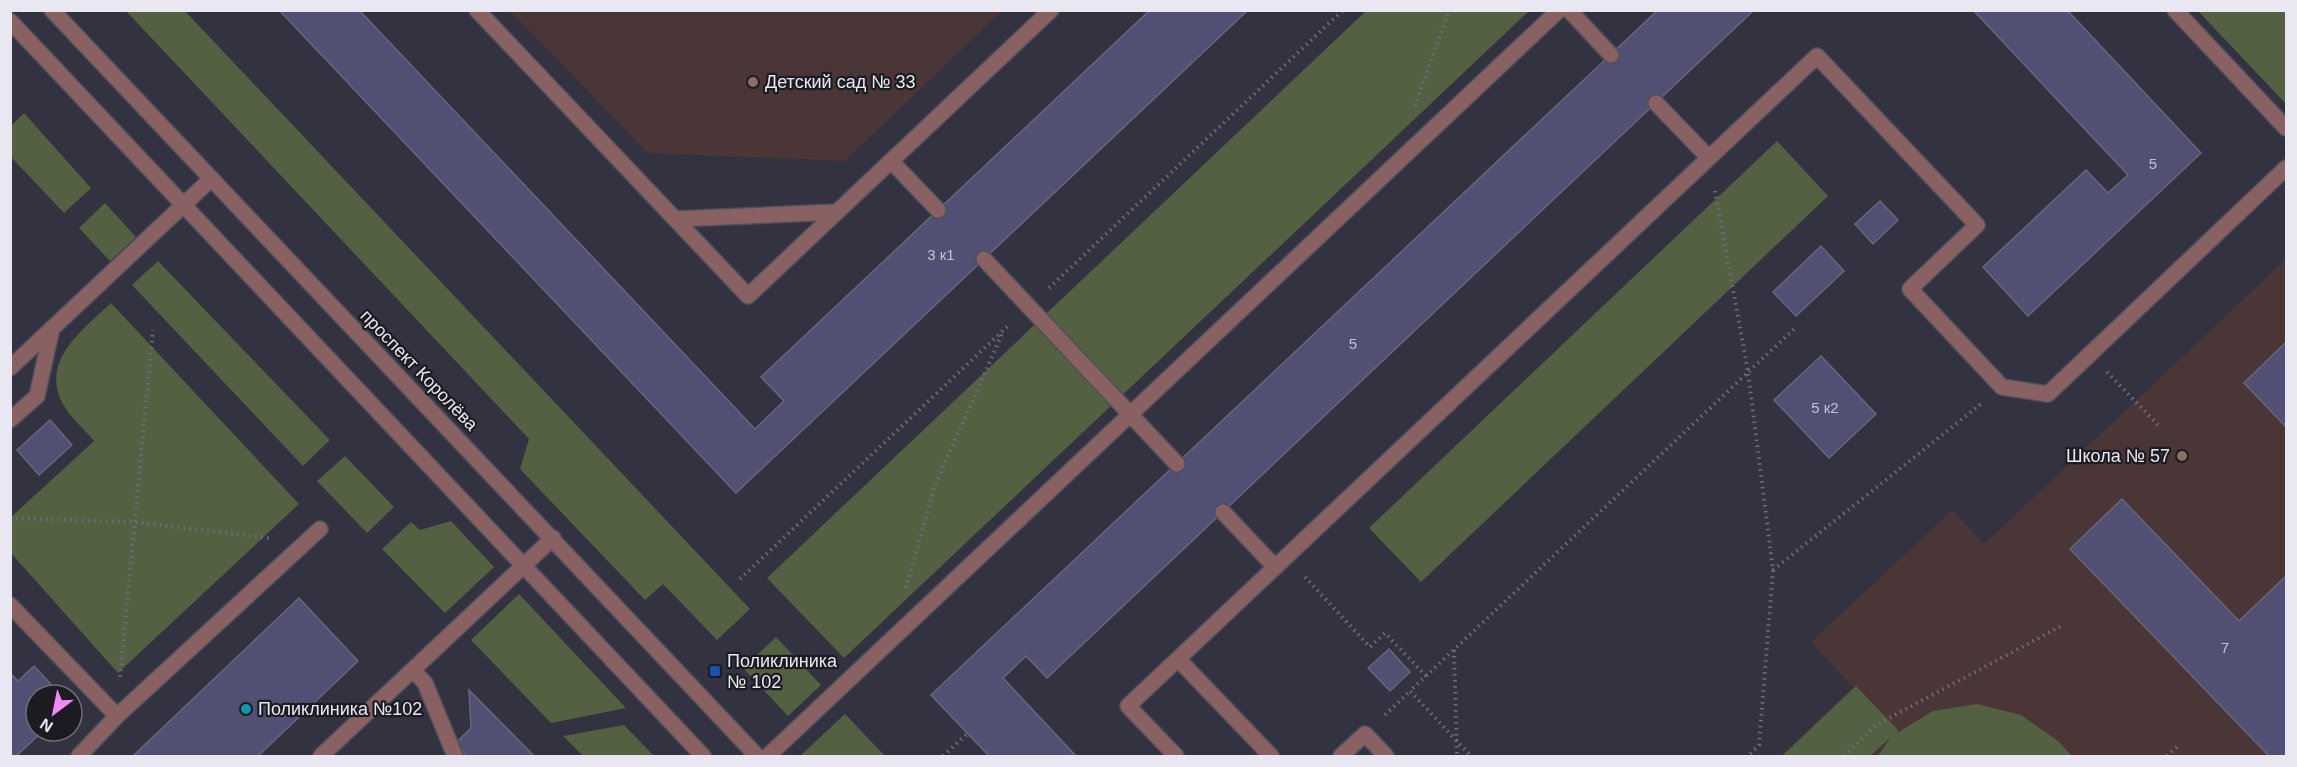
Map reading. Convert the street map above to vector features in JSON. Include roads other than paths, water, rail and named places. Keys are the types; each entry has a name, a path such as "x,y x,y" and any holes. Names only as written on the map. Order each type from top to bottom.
{"street":[{"name":"проспект Королёва","path":"52,10 757,756"},
{"path":"477,10 748,296 1051,10"},
{"path":"768,756 1559,10"},
{"path":"1569,10 1611,55"},
{"path":"2175,10 2286,128"},
{"path":"10,21 704,756"},
{"path":"1176,756 1128,706 1817,56 1977,225 1910,289 2002,387 2048,394 2286,168"},
{"path":"1656,103 1709,158"},
{"path":"891,161 938,210"},
{"path":"10,368 211,179"},
{"path":"675,219 837,212"},
{"path":"984,259 1177,464"},
{"path":"10,420 37,396 52,328"},
{"path":"1222,512 1280,562"},
{"path":"79,756 117,716 320,529"},
{"path":"321,756 553,538"},
{"path":"10,605 117,716"},
{"path":"1178,659 1271,756"},
{"path":"413,670 425,683 455,756"},
{"path":"1341,756 1365,734 1386,756"}],"place":[{"name":"Детский сад № 33","path":"753,82"},
{"name":"Школа № 57","path":"2182,456"},
{"name":"Поликлиника № 102","path":"715,671"},
{"name":"Поликлиника №102","path":"246,709"}]}
